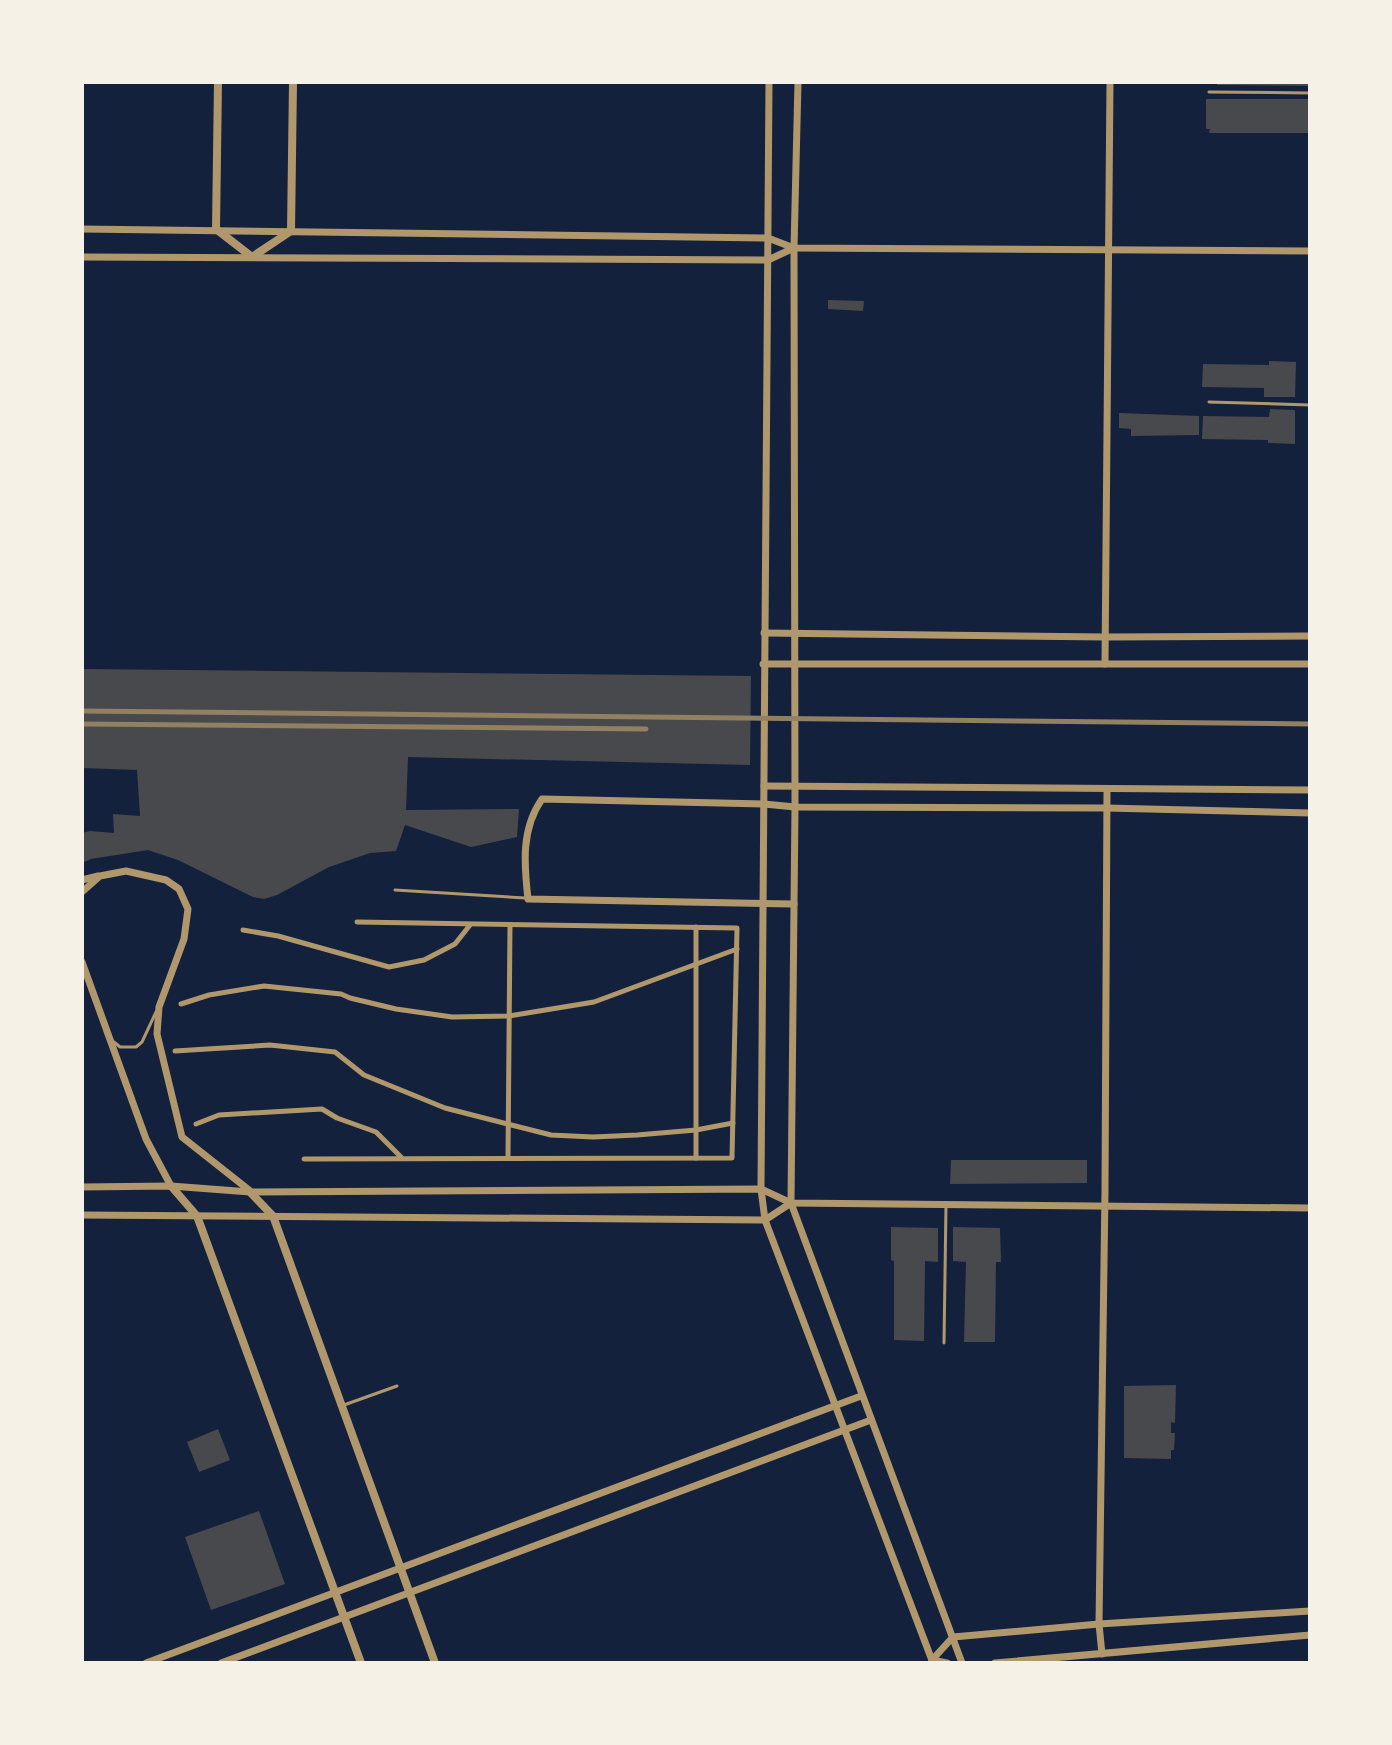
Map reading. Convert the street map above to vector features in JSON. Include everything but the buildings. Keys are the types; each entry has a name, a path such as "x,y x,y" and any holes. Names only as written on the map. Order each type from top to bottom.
{"street":[{"path":"216,229 218,82"},
{"path":"291,231 293,82"},
{"path":"769,82 761,1189 765,1220 932,1662"},
{"path":"798,82 794,248 795,807 791,1203 962,1663"},
{"path":"1105,664 1110,82"},
{"path":"82,229 768,238 794,248 1310,251"},
{"path":"216,229 252,257"},
{"path":"252,257 291,231"},
{"path":"82,257 768,260 794,248"},
{"path":"764,633 1310,636"},
{"path":"763,664 1310,664"},
{"path":"764,786 1310,790"},
{"path":"1102,1654 1099,1624 1107,789"},
{"path":"794,904 528,899 524,868 532,813 542,799 795,807 1106,808 1310,813"},
{"path":"82,880 126,871 166,880 179,889 188,909 184,939 159,1007 157,1034 182,1137 250,1192 273,1216 435,1663"},
{"path":"82,892 100,876"},
{"path":"304,1159 732,1158 737,928 357,922"},
{"path":"243,930 278,936 389,967 424,960 455,944 471,924"},
{"path":"508,1157 510,925"},
{"path":"696,927 696,1158"},
{"path":"181,1004 209,995 264,986 341,994 396,1009 452,1017 509,1016 594,1002 737,949"},
{"path":"82,962 146,1139 171,1186 197,1216 361,1663"},
{"path":"175,1051 270,1045 335,1052 364,1075 445,1108 551,1135 593,1137 696,1130 733,1123"},
{"path":"196,1124 219,1115 322,1109 337,1118 376,1132 402,1158"},
{"path":"82,1187 171,1186 250,1192 761,1189 791,1203 1310,1208"},
{"path":"82,1215 765,1220 791,1203"},
{"path":"146,1663 861,1396"},
{"path":"221,1663 871,1420"},
{"path":"932,1662 953,1637 1310,1611"},
{"path":"995,1663 1310,1635"},
{"path":"932,1662 947,1663"}],"lane":[{"path":"1209,92 1310,93"},
{"path":"1209,402 1310,405"},
{"path":"395,890 528,899"},
{"path":"111,1040 120,1047 136,1047 142,1042 159,1007"},
{"path":"944,1343 946,1205"},
{"path":"341,1407 397,1386"}],"railway":[{"path":"82,711 1310,724"},
{"path":"82,724 646,729"}]}
